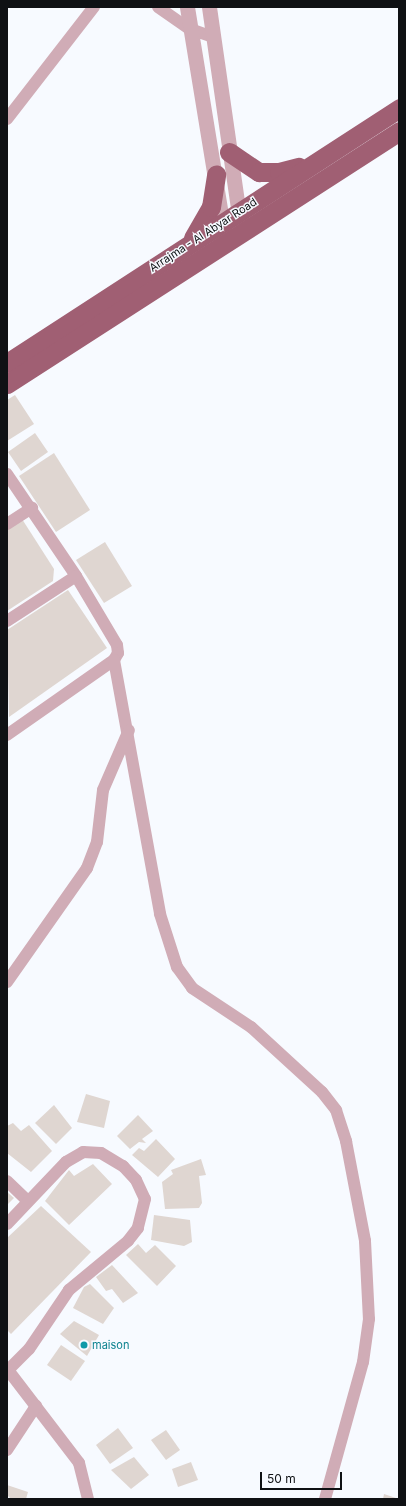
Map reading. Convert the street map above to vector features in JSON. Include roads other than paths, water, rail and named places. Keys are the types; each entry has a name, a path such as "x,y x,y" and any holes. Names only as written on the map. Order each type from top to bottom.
{"highway":[{"name":"Arrajma - Al Abyar Road","path":"7,363 399,108"},
{"name":"Arrajma - Al Abyar Road","path":"7,384 399,131"},
{"path":"229,152 250,169 270,174 318,160"},
{"path":"182,248 204,223 211,207 216,174"}],"street":[{"path":"7,120 94,7"},
{"path":"158,7 190,29 213,37"},
{"path":"187,7 216,174 230,218 243,232"},
{"path":"209,7 229,152 230,218 224,243"},
{"path":"7,474 32,508 76,576 117,645 114,660 129,730 160,914 177,967 192,988 251,1027 316,1086 336,1110 346,1141 366,1241 369,1319 364,1362 325,1499"},
{"path":"7,524 32,508"},
{"path":"7,621 76,576"},
{"path":"8,731 114,660"},
{"path":"7,982 87,868 97,842 103,790 129,730"},
{"path":"7,1224 66,1162 84,1152 101,1153 123,1166 136,1180 145,1199 138,1228 128,1241 69,1290 29,1349 7,1370 79,1463 88,1499"},
{"path":"7,1181 28,1201"},
{"path":"7,1450 36,1406"}],"place":[{"name":"maison","path":"84,1345"}]}
